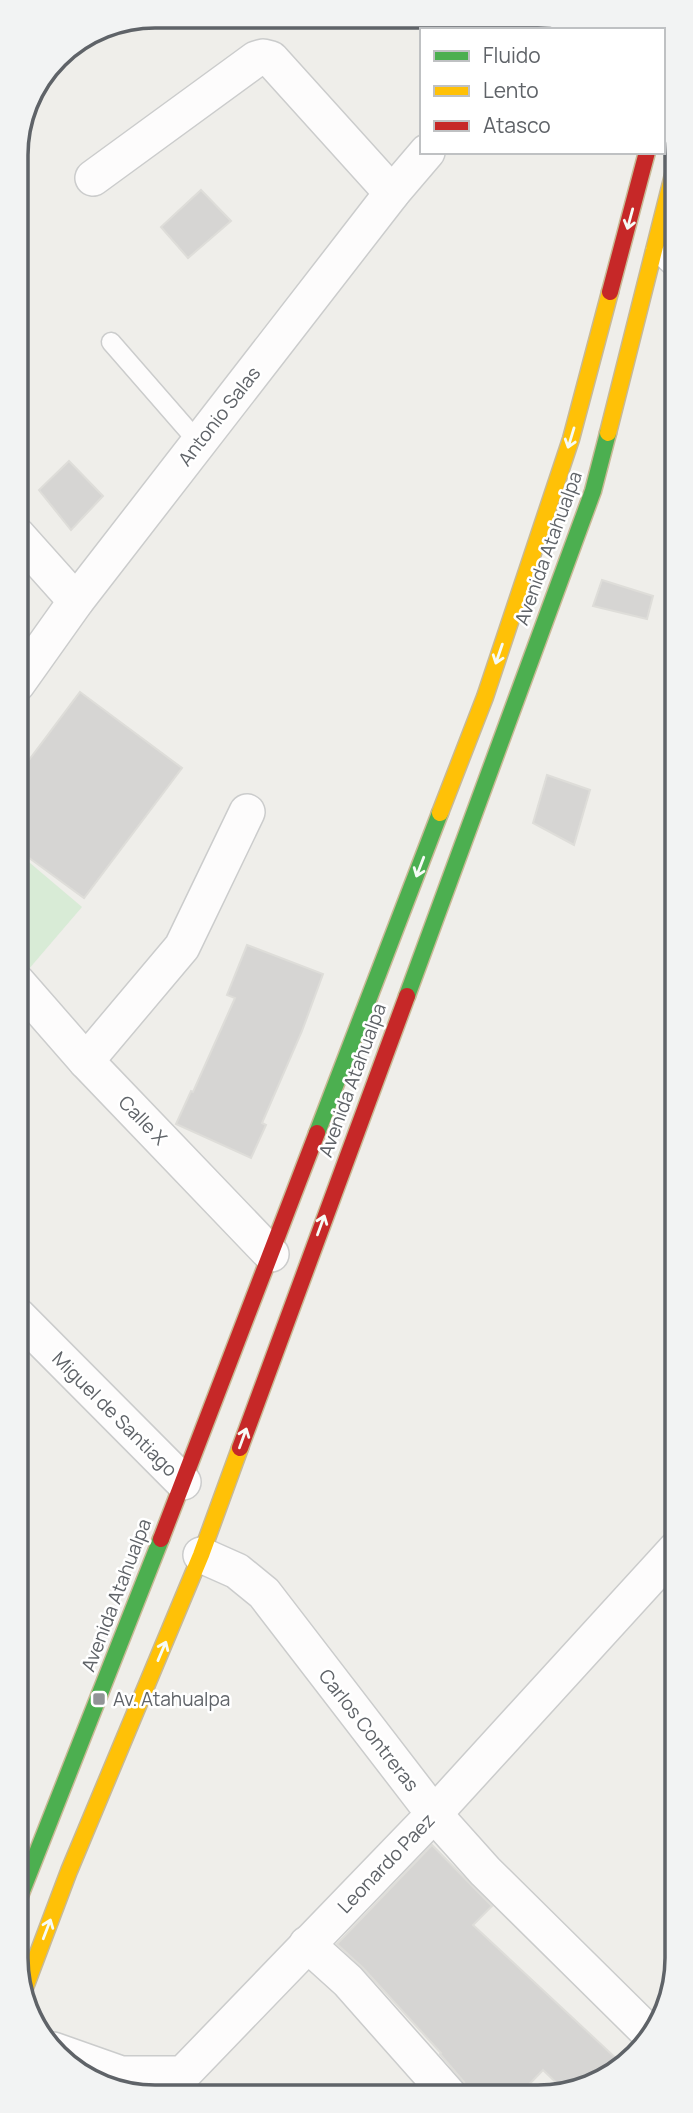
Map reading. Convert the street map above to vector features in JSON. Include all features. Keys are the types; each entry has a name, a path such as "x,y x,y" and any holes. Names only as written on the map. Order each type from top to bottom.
{"highway":[{"name":"Avenida Atahualpa","path":"28,1876 183,1482 485,697 571,439 646,154"},
{"name":"Avenida Atahualpa","path":"29,1976 69,1871 201,1555 593,491 665,209"}],"street":[{"path":"93,178 256,59 263,57 271,59 392,193"},
{"name":"Antonio Salas","path":"28,669 76,601 392,193 425,154"},
{"path":"28,547 76,601"},
{"path":"86,1061 182,947 247,812"},
{"name":"Calle X","path":"28,995 86,1061 271,1254"},
{"name":"Miguel de Santiago","path":"28,1327 183,1482"},
{"name":"Carlos Contreras","path":"201,1555 237,1571 264,1594 434,1814 485,1871 644,2028"},
{"name":"Leonardo Paez","path":"78,2059 121,2074 192,2084 307,1944 434,1814 665,1561"},
{"path":"307,1944 348,1981 440,2085"}],"lane":[{"path":"655,251 665,260"},
{"path":"111,342 199,443"}],"green space":[{"path":"28,861 82,907 28,970"}],"building":[{"path":"201,190 231,221 188,258 161,227"},
{"path":"69,461 103,496 71,530 39,490"},
{"path":"602,580 653,596 647,619 593,606"},
{"path":"80,692 182,768 84,898 28,857 28,761"},
{"path":"547,775 590,790 574,845 533,823"},
{"path":"247,945 323,974 302,1031 262,1123 266,1125 251,1158 176,1124 235,998 227,995"},
{"path":"432,1845 492,1906 473,1925 616,2058 586,2075 562,2083 557,2084 543,2070 529,2085 465,2085 441,2053 363,1968 337,1944"}],"traffic: fast":[{"path":"407,996 593,491 608,433"},
{"path":"317,1133 440,813"},
{"path":"28,1876 161,1539"}],"traffic: slow":[{"path":"608,433 665,207"},
{"path":"440,813 485,697 571,439 610,292"},
{"path":"29,1976 69,1871 201,1555 240,1448"}],"traffic: jam":[{"path":"610,292 646,154"},
{"path":"240,1448 407,996"},
{"path":"161,1539 317,1133"}],"place":[{"name":"Av. Atahualpa","path":"99,1699"}]}
